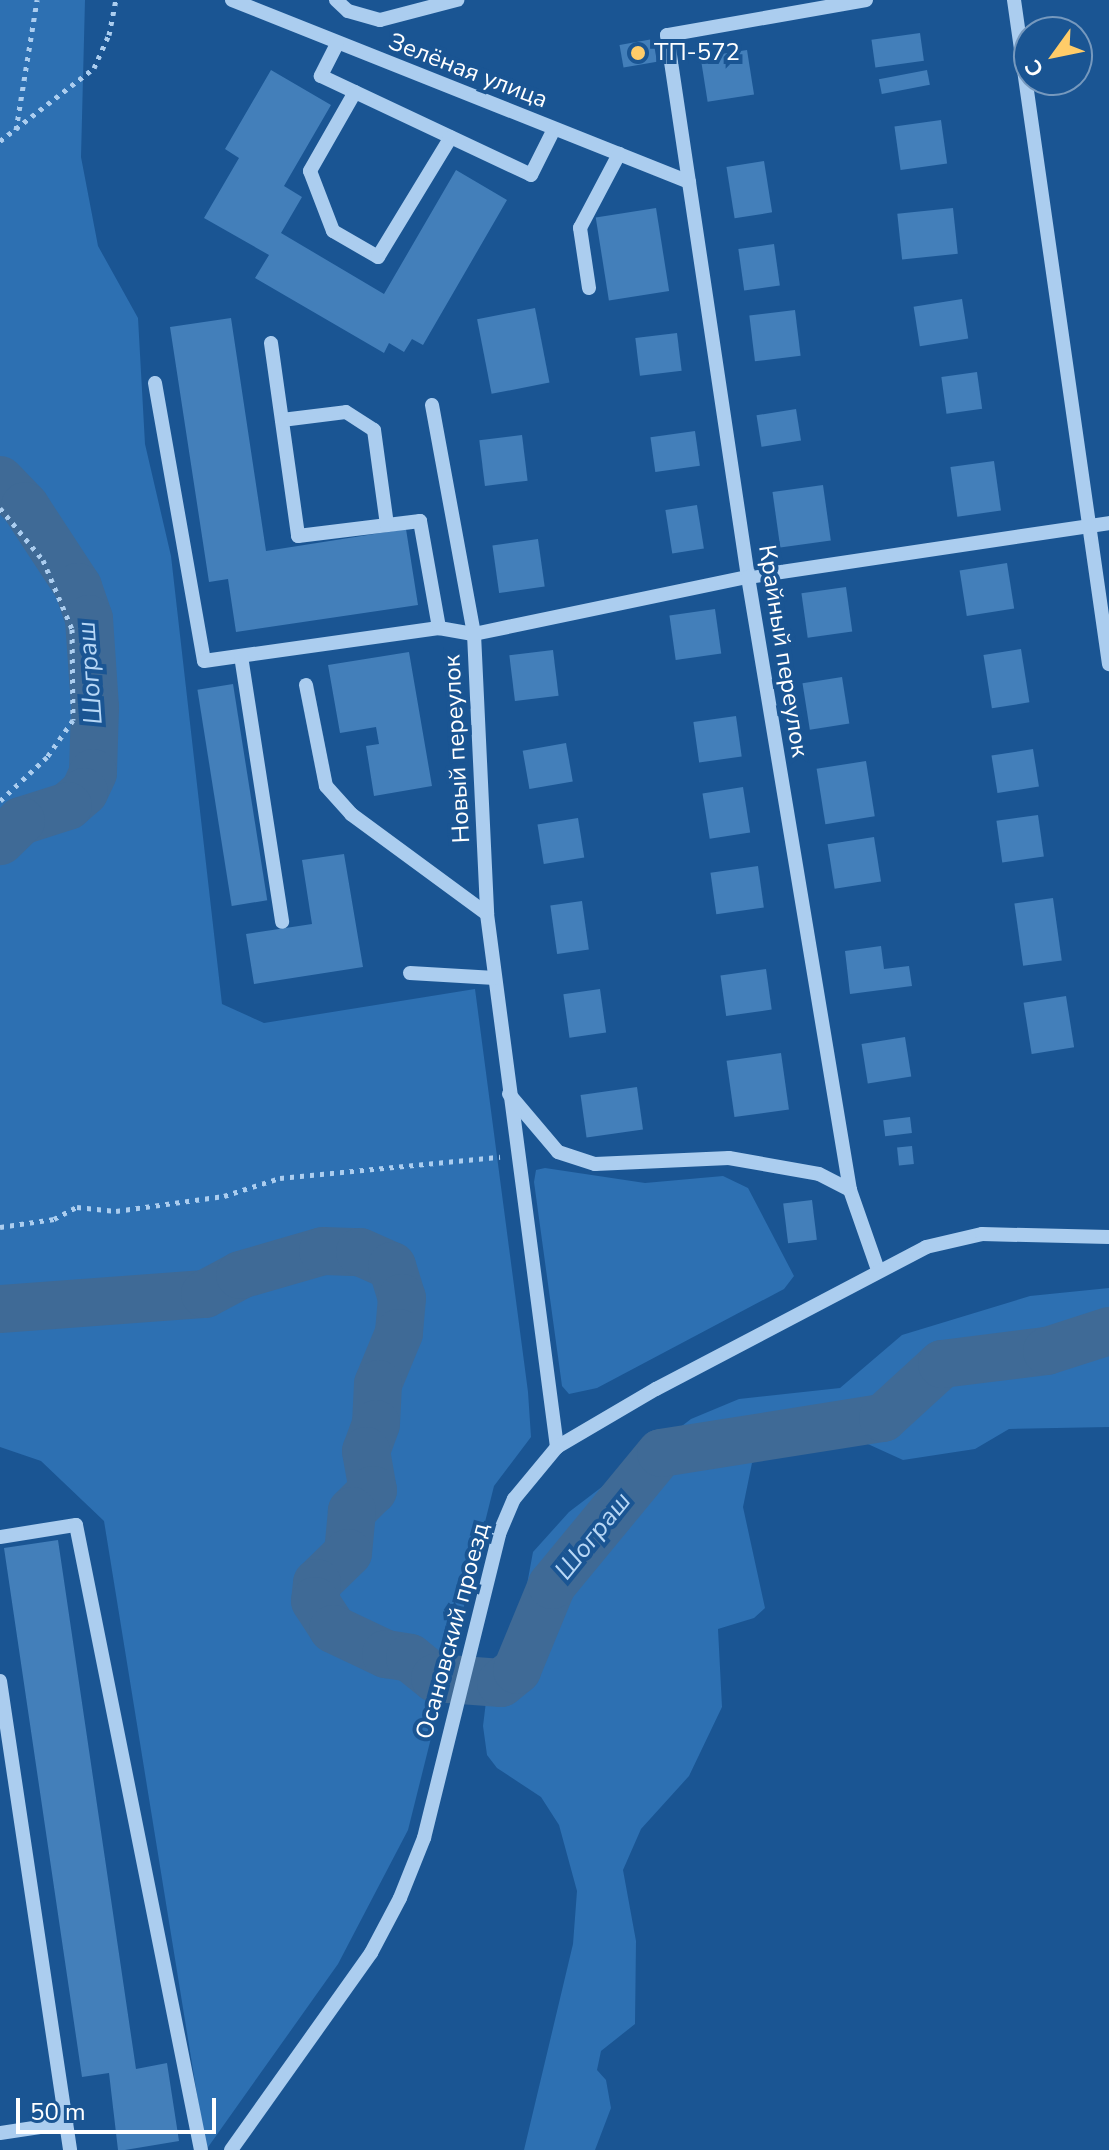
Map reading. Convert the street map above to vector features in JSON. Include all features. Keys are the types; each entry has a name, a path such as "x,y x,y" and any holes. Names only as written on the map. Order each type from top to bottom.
{"street":[{"name":"Зелёная улица","path":"232,0 689,182"},
{"path":"336,0 348,11 380,20 457,0"},
{"name":"Крайный переулок","path":"866,0 667,35 748,577 850,1190 878,1270"},
{"path":"1014,0 1109,664"},
{"path":"337,44 321,76 531,175 554,129"},
{"path":"355,92 310,171 333,231 378,257 451,137"},
{"path":"589,288 580,228 619,154"},
{"path":"271,343 298,536 420,521 439,628"},
{"path":"155,383 204,661 439,628 474,634 748,577 1109,523"},
{"name":"Новый переулок","path":"432,405 474,634 487,914 557,1447"},
{"path":"282,420 346,412 374,430 387,525"},
{"path":"241,656 282,922"},
{"path":"306,685 326,786 351,814 487,914"},
{"path":"410,973 495,978"},
{"path":"509,1093 558,1152 595,1164 729,1158 795,1168 850,1190"},
{"name":"Осановский проезд","path":"236,2146 371,1953 400,1898 424,1838 452,1712 514,1499 557,1447 878,1270 926,1247 982,1234 1109,1237"},
{"path":"0,1537 76,1525 201,2150"},
{"path":"0,1681 70,2150"},
{"path":"0,2133 66,2123"}],"path":[{"path":"16,131 37,0"},
{"path":"0,141 94,68 109,35 116,0"},
{"path":"0,508 43,560 72,629 73,720 47,757 0,801"},
{"path":"0,1227 29,1226 77,1207 116,1211 224,1196 280,1178 490,1156 517,1158"}],"shaded area":[{"path":"0,0 85,0 81,157 98,246 138,318 145,444 171,556 222,1004 264,1023 475,989 528,1392 531,1437 494,1486 408,1830 338,1964 206,2150 104,1521 41,1461 0,1447"},
{"path":"545,1168 645,1183 723,1176 748,1188 794,1276 784,1289 597,1388 569,1394 562,1386 534,1182 536,1170"},
{"path":"1109,1288 1109,1427 1009,1429 975,1449 903,1460 848,1435 784,1445 752,1463 743,1507 765,1608 754,1618 718,1629 722,1707 689,1776 641,1829 623,1870 636,1941 635,2024 601,2051 597,2070 606,2080 611,2108 595,2150 524,2150 573,1944 577,1891 559,1825 541,1797 497,1768 487,1755 483,1726 489,1677 509,1650 520,1622 533,1552 569,1512 691,1419 739,1399 840,1388 902,1335 1030,1296"}],"building":[{"path":"920,33 924,61 875,68 871,40"},
{"name":"ТП-572","path":"653,39 657,62 624,68 620,45"},
{"path":"747,50 754,94 708,102 701,57"},
{"path":"271,70 331,105 284,186 302,197 281,233 384,294 456,170 507,200 423,345 412,339 404,352 389,343 384,353 255,278 269,255 204,218 239,158 225,149"},
{"path":"927,70 930,85 882,94 879,79"},
{"path":"941,120 947,164 901,170 894,127"},
{"path":"764,161 772,212 735,218 726,167"},
{"path":"656,208 669,291 609,301 596,218"},
{"path":"953,208 958,254 902,260 897,214"},
{"path":"774,244 780,286 744,291 738,249"},
{"path":"962,299 968,339 920,346 914,307"},
{"path":"535,308 550,383 492,394 477,319"},
{"path":"795,310 801,356 755,361 749,316"},
{"path":"231,318 266,551 406,529 418,605 236,632 228,579 209,582 170,327"},
{"path":"677,333 682,371 640,376 635,338"},
{"path":"977,372 982,409 946,414 941,377"},
{"path":"796,409 801,441 761,447 756,415"},
{"path":"695,431 700,466 655,472 650,437"},
{"path":"522,435 528,481 485,486 479,440"},
{"path":"994,461 1001,511 957,517 950,467"},
{"path":"823,485 831,540 780,548 772,492"},
{"path":"697,505 704,548 672,553 665,510"},
{"path":"538,539 545,587 499,593 492,545"},
{"path":"1007,563 1014,608 967,616 960,571"},
{"path":"846,587 852,632 808,638 801,593"},
{"path":"715,609 721,654 676,660 669,615"},
{"path":"1021,649 1029,702 992,708 983,655"},
{"path":"553,650 559,696 515,701 509,655"},
{"path":"409,652 432,786 374,796 366,746 379,744 376,727 340,733 328,665"},
{"path":"842,677 849,723 810,730 802,683"},
{"path":"233,684 267,900 232,906 197,690"},
{"path":"736,716 742,757 699,763 693,722"},
{"path":"566,743 573,781 529,789 523,751"},
{"path":"1033,749 1039,787 997,793 992,756"},
{"path":"866,761 875,816 825,824 817,769"},
{"path":"743,787 750,832 710,839 703,793"},
{"path":"1038,815 1044,857 1002,862 996,821"},
{"path":"578,818 584,858 544,864 538,824"},
{"path":"874,837 881,881 835,889 828,844"},
{"path":"344,854 363,967 254,984 246,934 312,924 302,860"},
{"path":"758,866 764,908 716,914 710,873"},
{"path":"1053,898 1062,960 1023,966 1014,903"},
{"path":"582,901 589,950 557,954 550,905"},
{"path":"881,946 884,969 909,966 912,986 850,994 845,951"},
{"path":"766,969 772,1010 726,1016 720,975"},
{"path":"600,989 606,1033 569,1038 563,994"},
{"path":"1066,996 1074,1047 1032,1054 1024,1003"},
{"path":"905,1037 911,1077 868,1083 862,1044"},
{"path":"781,1053 789,1109 734,1117 727,1061"},
{"path":"637,1087 643,1130 587,1138 581,1095"},
{"path":"910,1117 912,1133 885,1136 883,1120"},
{"path":"912,1146 914,1164 899,1165 897,1148"},
{"path":"812,1200 817,1240 788,1243 783,1204"},
{"path":"58,1540 136,2069 167,2063 179,2141 125,2150 118,2150 109,2073 82,2077 4,1548"}],"waterway":[{"name":"Шограш","path":"0,480 25,506 78,587 89,619 95,708 93,773 84,792 68,806 21,821 0,841"},
{"name":"Шограш","path":"0,1309 205,1294 240,1275 323,1251 360,1252 392,1266 402,1298 399,1333 378,1384 376,1424 366,1451 373,1490 352,1511 348,1553 317,1583 315,1601 333,1629 386,1654 410,1658 435,1678 501,1683 517,1670 552,1585 661,1453 883,1418 942,1364 1047,1351 1109,1331"}],"place":[{"name":"ТП-572","path":"638,53"}]}
